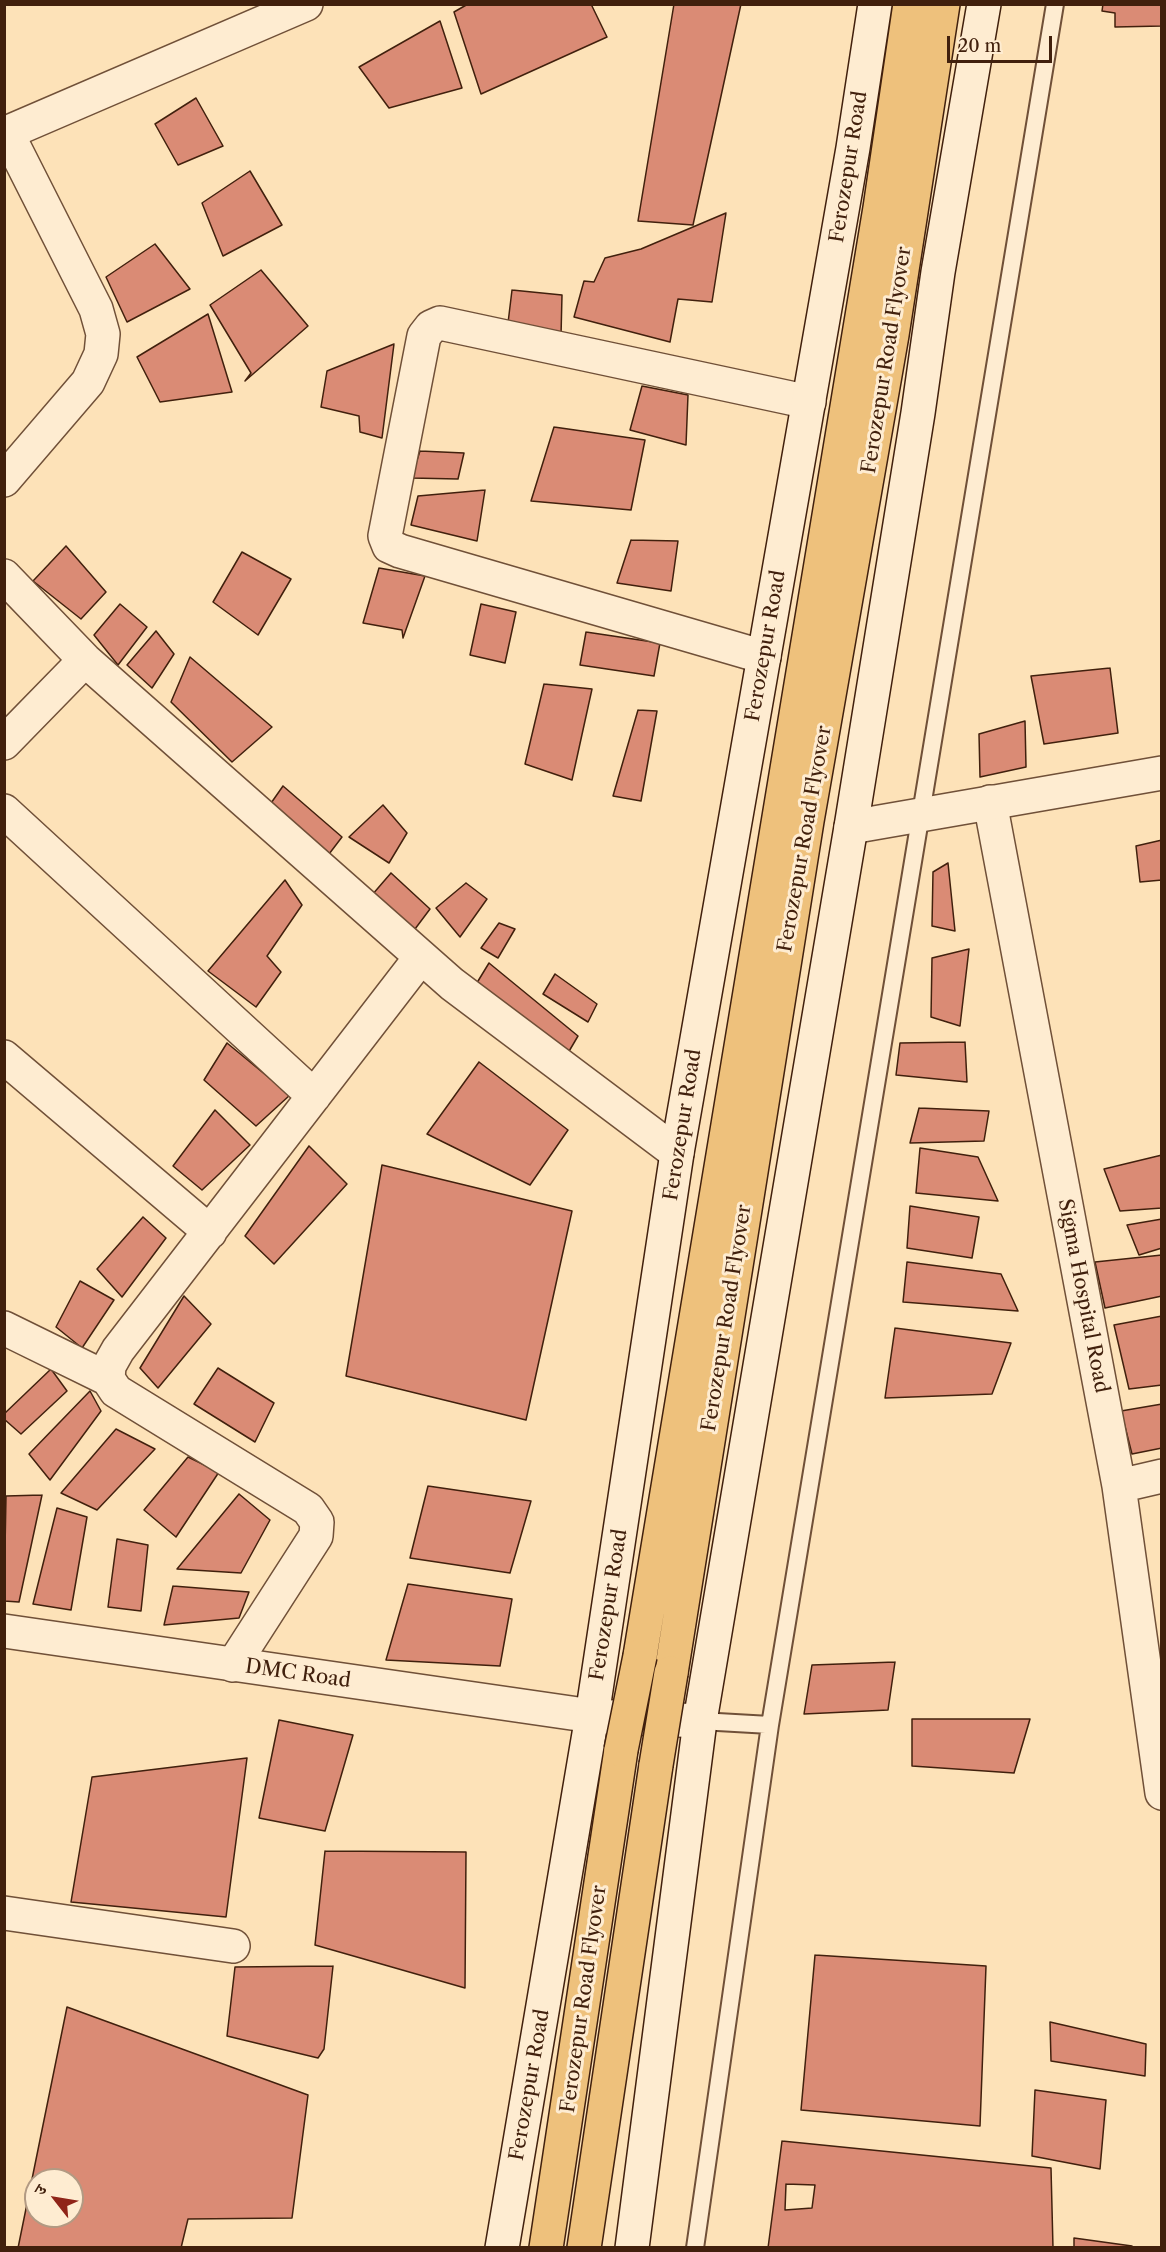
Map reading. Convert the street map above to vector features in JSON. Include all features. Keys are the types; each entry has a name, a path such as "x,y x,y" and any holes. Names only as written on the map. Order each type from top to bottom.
{"main road":[{"name":"Ferozepur Road Flyover","path":"640,1656 878,219 910,4"},
{"name":"Ferozepur Road Flyover","path":"584,2247 656,1765 807,821 892,335 943,4"},
{"name":"Ferozepur Road","path":"621,1750 640,1656"},
{"name":"Ferozepur Road Flyover","path":"546,2247 621,1750"}],"street":[{"path":"4,480 88,382 101,354 103,334 96,309 6,133 306,4"},
{"name":"Ferozepur Road","path":"502,2247 592,1716 678,1153 809,402 875,4"},
{"path":"632,2247 700,1721 851,827 918,413 938,272 984,4"},
{"path":"764,657 400,551 389,546 385,536 424,336 431,327 440,323 809,402"},
{"path":"4,576 85,660 452,984 678,1153"},
{"path":"4,743 85,660"},
{"path":"851,827 1161,773"},
{"name":"Sigma Hospital Road","path":"990,802 1119,1486 1156,1720 1161,1793"},
{"path":"4,811 314,1096"},
{"path":"108,1379 109,1366 117,1350 421,957"},
{"path":"4,1057 210,1232"},
{"path":"4,1328 108,1379 116,1391 308,1509 317,1522 316,1536 233,1665"},
{"path":"1119,1486 1161,1476"},
{"name":"DMC Road","path":"4,1631 592,1716 700,1721"},
{"path":"4,1912 233,1946"}],"lane":[{"path":"695,2247 770,1725 1055,4"},
{"path":"700,1721 770,1725"}],"building":[{"path":"468,4 591,4 607,37 481,94 454,12"},
{"path":"674,4 741,4 693,225 638,221"},
{"path":"1103,4 1162,4 1162,26 1115,27 1115,13 1102,11"},
{"path":"440,21 462,88 389,108 359,67"},
{"path":"196,98 223,146 178,165 155,124"},
{"path":"250,171 282,225 223,256 202,203"},
{"path":"726,213 712,302 678,299 670,342 574,317 584,281 594,282 605,258 641,249"},
{"path":"155,244 190,289 127,322 106,277"},
{"path":"261,270 308,326 245,381 251,373 210,305"},
{"path":"512,290 562,295 561,336 508,323"},
{"path":"208,314 232,392 160,402 137,357"},
{"path":"394,344 382,438 360,432 359,416 321,407 327,371"},
{"path":"642,386 688,395 686,445 630,430"},
{"path":"554,427 645,440 631,510 531,501"},
{"path":"420,451 464,453 458,479 411,478"},
{"path":"485,490 477,541 411,525 418,496"},
{"path":"631,540 678,541 671,591 617,583"},
{"path":"66,546 106,592 81,619 33,581"},
{"path":"242,552 291,579 258,635 213,602"},
{"path":"379,568 425,576 403,638 402,630 363,623"},
{"path":"120,604 147,627 118,665 94,635"},
{"path":"481,604 516,612 505,663 470,655"},
{"path":"156,631 174,654 152,688 127,665"},
{"path":"586,632 660,643 654,676 580,665"},
{"path":"190,657 272,727 232,762 171,702"},
{"path":"1110,668 1118,733 1044,744 1031,676"},
{"path":"544,684 592,689 572,780 525,764"},
{"path":"638,710 657,711 641,801 613,796"},
{"path":"1025,721 1026,767 980,777 979,734"},
{"path":"283,786 342,837 326,858 269,806"},
{"path":"383,805 407,833 389,863 349,837"},
{"path":"1162,840 1162,880 1140,882 1136,846"},
{"path":"948,863 955,931 932,926 933,872"},
{"path":"391,873 430,909 415,929 372,895"},
{"path":"285,880 302,905 267,956 281,972 256,1007 208,971"},
{"path":"466,883 487,899 460,937 436,908"},
{"path":"499,923 515,929 498,958 481,948"},
{"path":"969,949 960,1026 931,1017 932,958"},
{"path":"489,963 578,1036 568,1053 475,986"},
{"path":"555,974 597,1004 588,1022 543,994"},
{"path":"965,1042 967,1082 896,1075 900,1043"},
{"path":"227,1043 290,1095 256,1126 204,1080"},
{"path":"479,1062 568,1130 530,1185 427,1134"},
{"path":"919,1108 989,1111 984,1141 910,1143"},
{"path":"215,1110 250,1145 202,1190 173,1166"},
{"path":"309,1146 347,1184 274,1264 245,1236"},
{"path":"920,1148 978,1157 998,1201 916,1193"},
{"path":"1162,1155 1162,1208 1120,1211 1104,1169"},
{"path":"382,1165 572,1211 526,1420 346,1376"},
{"path":"910,1206 979,1217 972,1258 907,1248"},
{"path":"143,1217 166,1238 122,1297 97,1269"},
{"path":"1162,1219 1162,1248 1139,1255 1127,1225"},
{"path":"1162,1255 1162,1296 1105,1308 1095,1262"},
{"path":"907,1262 1001,1274 1018,1311 903,1302"},
{"path":"80,1281 114,1300 82,1348 56,1327"},
{"path":"184,1296 211,1324 158,1388 140,1368"},
{"path":"1162,1316 1162,1385 1129,1389 1114,1325"},
{"path":"895,1328 1011,1343 992,1394 885,1398"},
{"path":"218,1368 274,1403 255,1442 194,1404"},
{"path":"51,1369 67,1391 21,1434 4,1419 4,1414"},
{"path":"90,1391 101,1411 50,1480 29,1454"},
{"path":"1162,1404 1162,1448 1132,1454 1121,1411"},
{"path":"116,1429 155,1449 97,1510 61,1493"},
{"path":"188,1457 219,1472 176,1537 144,1510"},
{"path":"428,1486 531,1501 510,1573 410,1558"},
{"path":"239,1494 270,1520 241,1573 177,1569"},
{"path":"42,1495 19,1602 4,1601 6,1496"},
{"path":"57,1508 87,1517 71,1610 33,1604"},
{"path":"117,1539 148,1545 141,1611 108,1607"},
{"path":"408,1584 512,1599 500,1666 386,1660"},
{"path":"173,1586 249,1592 239,1618 164,1625"},
{"path":"895,1662 888,1710 804,1714 812,1665"},
{"path":"912,1719 1030,1719 1014,1773 912,1766"},
{"path":"279,1720 353,1735 325,1831 259,1818"},
{"path":"247,1758 226,1917 71,1902 92,1777"},
{"path":"325,1851 466,1852 465,1988 315,1945"},
{"path":"815,1955 986,1966 980,2126 801,2110"},
{"path":"333,1966 324,2049 318,2058 227,2036 235,1967"},
{"path":"67,2007 308,2095 292,2218 188,2219 181,2248 18,2248 24,2218 24,2228 84,2228 84,2168 34,2168"},
{"path":"1050,2022 1146,2044 1145,2076 1051,2061"},
{"path":"1035,2090 1106,2100 1100,2169 1032,2156"},
{"path":"782,2141 1051,2168 1053,2248 768,2248"},
{"path":"786,2184 815,2185 812,2208 785,2210"},
{"path":"1074,2238 1132,2246 1132,2248 1074,2248"}]}
